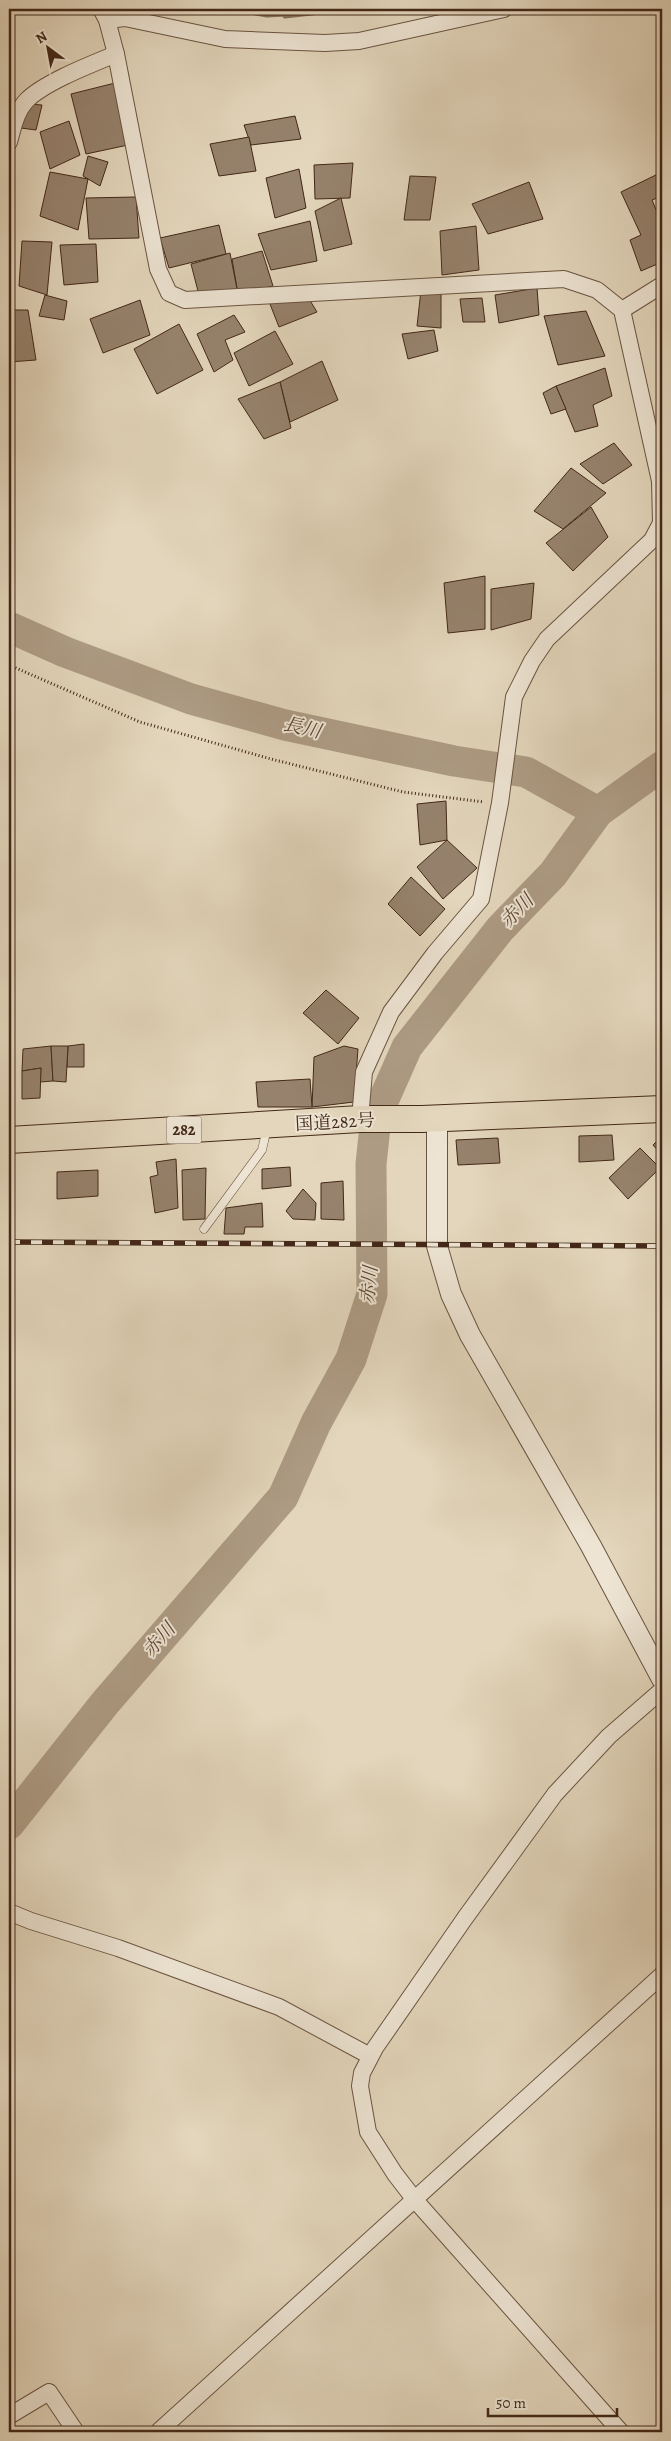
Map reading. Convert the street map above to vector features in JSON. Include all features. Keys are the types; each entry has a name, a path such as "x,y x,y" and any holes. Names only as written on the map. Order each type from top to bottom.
{"highway":[{"name":"国道282号","path":"9,1140 360,1119 662,1109"}],"street":[{"path":"360,1119 364,1072 392,1012 436,953 481,899 500,804 514,697 532,661 547,639 652,540 661,523 660,482 622,310 597,290 564,279 185,300 169,293 158,269 116,54 104,14 225,39 325,43 359,41 504,9"},
{"path":"9,142 18,113 27,100 63,78 116,54"},
{"path":"622,310 662,285"},
{"path":"429,1118 438,1246 451,1294 470,1335 591,1546 662,1679"},
{"path":"621,2432 414,2200 368,2132 360,2086 362,2073 370,2056 465,1918 555,1794 609,1736 662,1690"},
{"path":"9,1912 31,1921 118,1948 279,2007 370,2056"},
{"path":"158,2432 662,1975"},
{"path":"9,2416 49,2392 76,2432"}],"lane":[{"path":"204,1229 262,1150 268,1125"}],"path":[{"path":"9,665 140,722 270,759 403,792 500,804"}],"building":[{"path":"115,83 128,145 86,154 71,94"},
{"path":"28,104 42,105 36,130 21,128"},
{"path":"295,116 301,139 251,145 244,125"},
{"path":"69,121 80,155 50,169 40,132"},
{"path":"249,137 256,171 219,176 210,144"},
{"path":"88,156 108,162 100,186 83,176"},
{"path":"353,163 350,198 315,199 314,165"},
{"path":"299,169 306,208 275,218 266,178"},
{"path":"50,172 88,179 78,230 40,216"},
{"path":"662,172 662,196 652,200 662,224 662,262 641,271 630,240 641,235 621,192"},
{"path":"410,176 436,177 430,220 404,220"},
{"path":"529,182 543,219 488,234 472,204"},
{"path":"136,197 139,238 89,239 86,198"},
{"path":"341,198 352,244 324,251 315,211"},
{"path":"310,221 317,261 271,270 258,234"},
{"path":"219,225 226,254 169,268 160,238"},
{"path":"476,226 479,270 442,275 440,231"},
{"path":"22,241 52,242 47,295 19,286"},
{"path":"96,244 98,282 64,285 60,245"},
{"path":"262,251 273,286 238,294 232,259"},
{"path":"230,253 238,294 199,295 191,264"},
{"path":"537,288 539,315 499,323 495,295"},
{"path":"421,290 441,291 441,328 417,326"},
{"path":"306,294 317,312 279,327 270,304"},
{"path":"45,295 67,301 64,320 39,316"},
{"path":"482,298 485,322 463,322 460,299"},
{"path":"140,300 150,335 103,353 90,319"},
{"path":"9,310 28,310 36,360 9,362"},
{"path":"586,311 605,356 558,365 544,316"},
{"path":"234,315 245,332 225,340 233,360 214,372 197,334"},
{"path":"179,324 203,370 157,394 134,349"},
{"path":"434,330 438,351 408,359 402,334"},
{"path":"275,331 293,364 249,386 234,353"},
{"path":"322,361 338,400 290,422 280,382"},
{"path":"605,368 612,396 593,405 598,426 575,432 556,386"},
{"path":"280,382 291,428 264,439 238,399"},
{"path":"556,386 566,409 551,414 543,393"},
{"path":"614,443 632,465 603,484 580,464"},
{"path":"571,468 606,493 563,529 534,511"},
{"path":"591,507 608,537 573,571 546,543"},
{"path":"485,576 485,629 448,633 444,583"},
{"path":"534,583 531,619 491,630 491,589"},
{"path":"446,801 447,840 420,845 417,804"},
{"path":"447,840 477,868 443,899 417,867"},
{"path":"411,877 445,909 420,936 388,904"},
{"path":"326,990 359,1018 338,1044 303,1013"},
{"path":"84,1044 84,1067 67,1067 68,1046"},
{"path":"51,1046 53,1081 40,1082 41,1068 22,1071 23,1049"},
{"path":"51,1046 68,1046 66,1082 53,1081"},
{"path":"344,1046 358,1049 354,1102 312,1107 314,1057"},
{"path":"41,1068 40,1098 22,1099 22,1071"},
{"path":"310,1079 312,1107 258,1107 256,1082"},
{"path":"612,1135 614,1160 579,1162 579,1136"},
{"path":"662,1136 662,1155 653,1145"},
{"path":"498,1138 500,1163 458,1165 456,1140"},
{"path":"640,1148 660,1168 628,1199 609,1178"},
{"path":"176,1159 178,1208 155,1213 150,1177 158,1175 156,1162"},
{"path":"290,1167 291,1186 262,1189 262,1169"},
{"path":"206,1168 205,1219 183,1220 182,1170"},
{"path":"98,1170 98,1196 57,1199 57,1172"},
{"path":"343,1181 344,1220 321,1219 321,1183"},
{"path":"303,1189 316,1203 315,1220 293,1219 286,1211"},
{"path":"262,1203 263,1227 245,1227 244,1234 224,1234 226,1208"}],"waterway":[{"path":"234,9 267,15 286,14 285,16 347,9"},
{"name":"長川","path":"9,627 65,652 191,699 285,725 454,761 526,772 598,812"},
{"name":"赤川","path":"9,1824 105,1703 283,1497 316,1423 351,1359 372,1294 371,1164 376,1117 407,1047 500,929 553,874 598,812 662,766"}],"railway":[{"path":"9,1242 662,1246"}]}
